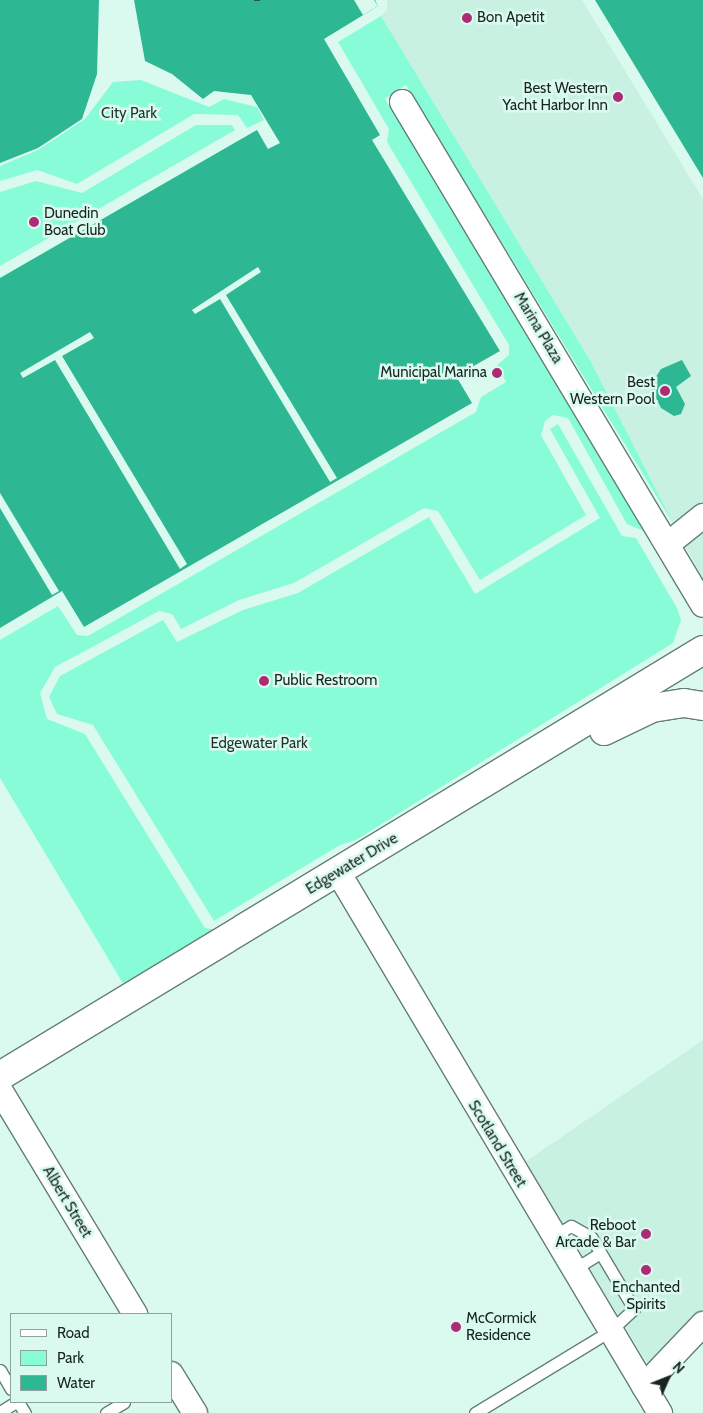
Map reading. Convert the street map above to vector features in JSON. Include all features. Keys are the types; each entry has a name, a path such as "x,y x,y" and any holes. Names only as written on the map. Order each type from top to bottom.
{"main road":[{"name":"Edgewater Drive","path":"0,1076 465,796 703,650"},
{"path":"465,796 558,759 644,711 684,703 703,706"}],"street":[{"name":"Marina Plaza","path":"402,102 668,544 703,606"},
{"path":"668,544 703,516"},
{"name":"Scotland Street","path":"338,872 573,1270 660,1413"},
{"name":"Albert Street","path":"0,1090 134,1313"},
{"path":"644,1386 703,1324"},
{"path":"172,1376 195,1413"}],"lane":[{"path":"475,1413 610,1331 634,1310 590,1237 571,1226 553,1236"},
{"path":"573,1270 600,1253"},
{"path":"0,1370 10,1387"},
{"path":"0,1412 15,1403"},
{"path":"106,1413 122,1403"}],"shaded area":[{"path":"387,0 582,0 703,199 703,501 674,525 590,360 381,16 387,10"},
{"path":"703,531 703,579 685,546"},
{"path":"703,1040 703,1308 648,1365 525,1162"}],"green space":[{"path":"381,16 590,360 674,525 406,85 385,99 644,531 627,524 568,418 553,415 545,421 541,435 586,515 480,580 438,511 424,508 294,583 239,600 181,629 172,614 159,611 55,667 40,693 47,719 85,734 205,928 217,930 124,985 0,778 0,640 58,606 77,635 88,636 476,412 481,397 506,382 497,365 509,355 509,345 387,142 389,129 338,42"},
{"name":"City Park","path":"141,80 209,107 224,99 257,107 264,120 247,128 238,115 194,114 77,184 37,170 0,181 0,166 38,150 85,119 113,82"},
{"path":"196,125 232,125 235,130 0,266 0,192 36,181 82,193"},
{"name":"Edgewater Park","path":"558,424 622,536 636,538 677,608 681,620 673,643 356,840 340,845 214,921 93,725 57,714 49,697 60,676 163,620 177,642 243,610 298,593 429,517 475,594 600,518 550,429"}],"water":[{"path":"0,0 99,0 97,74 82,119 38,148 0,163"},
{"path":"134,0 375,0 378,6 324,39 380,135 372,140 500,351 456,376 472,403 84,627 62,591 0,628 0,278 257,130 268,149 280,143 251,95 214,91 203,99 172,74 145,61"},
{"path":"595,0 703,0 703,178"},
{"name":"Best Western Pool","path":"682,360 691,376 676,387 685,404 681,414 674,416 661,408 650,386 661,369"}],"pier":[{"path":"354,0 374,0 378,6 363,15"},
{"path":"258,267 261,272 226,295 337,478 330,482 220,299 195,314 192,310"},
{"path":"90,332 94,338 62,356 187,564 180,569 55,360 23,378 20,373"},
{"path":"0,493 59,591 52,595 0,508"}],"ferry route":[{"path":"254,0 263,0"}],"place":[{"name":"Bon Apetit","path":"467,18"},
{"name":"Best Western Yacht Harbor Inn","path":"618,97"},
{"name":"Dunedin Boat Club","path":"34,222"},
{"name":"Municipal Marina","path":"497,373"},
{"name":"Best Western Pool","path":"665,391"},
{"name":"Public Restroom","path":"264,681"},
{"name":"Reboot Arcade & Bar","path":"646,1234"},
{"name":"Enchanted Spirits","path":"646,1270"},
{"name":"McCormick Residence","path":"456,1327"}]}
